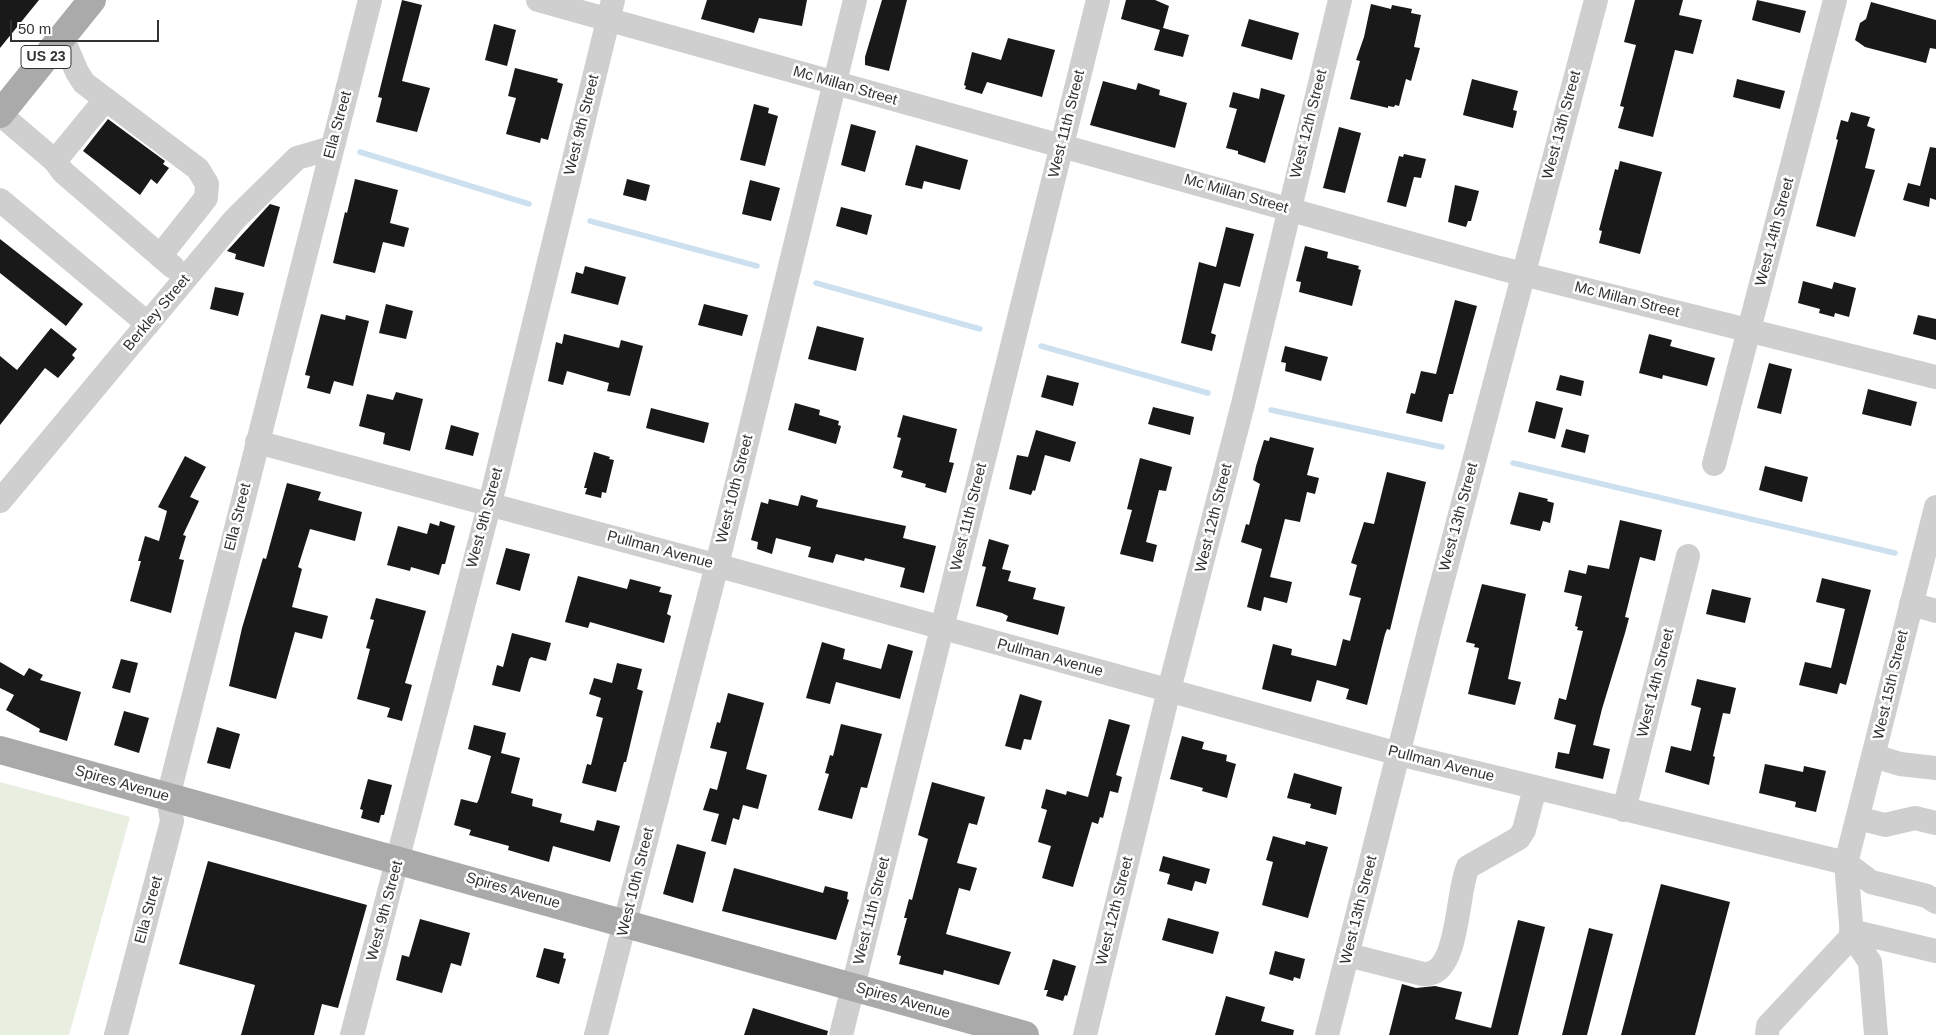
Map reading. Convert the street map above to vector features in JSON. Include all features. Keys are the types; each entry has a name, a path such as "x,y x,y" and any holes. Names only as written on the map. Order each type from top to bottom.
{"main road":[{"name":"US 23","path":"0,114 92,0"},
{"name":"Spires Avenue","path":"0,750 398,859 1025,1035"}],"street":[{"name":"Ella Street","path":"116,1035 172,821 168,797 370,0"},
{"name":"Mc Millan Street","path":"538,0 610,10 834,82 1288,209 1523,274 1936,377"},
{"name":"West 10th Street","path":"596,1035 717,565 855,0"},
{"name":"West 11th Street","path":"841,1035 1098,0"},
{"name":"West 12th Street","path":"1085,1035 1169,690 1240,414 1340,0"},
{"name":"West 13th Street","path":"1327,1035 1430,628 1596,0"},
{"name":"West 14th Street","path":"1714,464 1835,0"},
{"name":"West 9th Street","path":"352,1035 488,504 610,10"},
{"path":"62,37 77,72 84,82 105,100 198,169 207,184 206,198 160,256"},
{"path":"55,161 105,100"},
{"path":"0,114 55,161 63,172 186,278"},
{"name":"Berkley Street","path":"0,501 235,219 297,158 331,148"},
{"path":"0,200 148,324"},
{"name":"Pullman Avenue","path":"257,442 717,565 1399,754 1846,863"},
{"name":"West 15th Street","path":"1851,933 1846,863 1936,507"},
{"name":"West 14th Street","path":"1624,810 1688,556"},
{"path":"1910,604 1936,611"},
{"path":"1874,756 1900,764 1936,768"},
{"path":"1348,955 1422,974 1432,974 1441,968 1452,942 1465,873 1474,863 1519,838 1524,830 1535,788"},
{"path":"1858,818 1885,824 1915,818 1936,823"},
{"path":"1846,863 1871,882 1927,896 1936,902"},
{"path":"1851,933 1936,951"},
{"path":"1767,1035 1768,1026 1851,933"},
{"path":"1851,933 1870,962 1876,1035"}],"green space":[{"path":"0,782 130,817 69,1035 0,1035"}],"building":[{"path":"0,0 39,0 0,48"},
{"path":"402,0 422,5 402,81 430,88 417,132 376,122 382,98 378,97"},
{"path":"707,0 807,0 802,26 759,18 754,33 701,19"},
{"path":"882,0 907,0 889,71 865,65 865,57"},
{"path":"1126,0 1155,0 1169,6 1163,28 1189,35 1183,57 1154,50 1160,30 1121,19"},
{"path":"1635,0 1683,0 1679,15 1702,20 1693,54 1675,50 1653,137 1618,128 1624,107 1620,106 1636,45 1624,42"},
{"path":"1757,0 1806,11 1800,33 1752,20"},
{"path":"1871,2 1936,20 1936,49 1930,48 1926,63 1865,47 1855,40 1860,23 1866,19"},
{"path":"1371,4 1391,9 1392,5 1412,9 1411,13 1421,15 1414,47 1420,48 1411,81 1406,79 1399,106 1388,106 1388,108 1350,99 1360,61 1356,60 1364,37"},
{"path":"1249,19 1299,33 1292,60 1241,46"},
{"path":"494,24 516,30 507,66 485,60"},
{"path":"1008,38 1055,50 1042,97 987,82 982,94 965,89 966,86 964,85 972,52 1001,60"},
{"path":"515,68 558,79 557,82 563,84 548,140 541,138 540,143 506,134 516,98 508,96"},
{"path":"1472,79 1518,91 1513,110 1517,111 1513,128 1463,115"},
{"path":"1737,79 1785,91 1780,109 1733,97"},
{"path":"1103,81 1136,90 1138,83 1160,90 1159,95 1187,103 1175,148 1090,125"},
{"path":"1261,88 1285,95 1265,163 1238,154 1238,151 1226,148 1237,109 1229,107 1233,92 1259,99"},
{"path":"754,104 769,108 768,113 778,116 765,166 740,160"},
{"path":"1851,112 1870,117 1867,126 1875,129 1865,168 1875,170 1855,237 1816,226 1838,140 1836,139 1841,120 1848,122"},
{"path":"108,119 165,161 163,164 169,168 157,184 151,179 140,195 83,151"},
{"path":"851,124 876,131 865,172 841,165"},
{"path":"1339,127 1361,133 1345,193 1323,188"},
{"path":"916,145 968,160 960,190 924,181 922,189 905,185"},
{"path":"1930,147 1936,148 1936,200 1930,198 1929,207 1903,200 1908,183 1920,186"},
{"path":"1404,154 1426,159 1421,178 1414,177 1406,207 1387,202 1399,156 1403,157"},
{"path":"1620,161 1662,172 1640,254 1599,243 1602,231 1599,230 1615,169 1618,170"},
{"path":"355,179 398,190 390,223 409,228 404,247 383,242 375,273 333,263"},
{"path":"627,179 650,185 646,201 623,195"},
{"path":"750,180 780,188 771,221 742,214"},
{"path":"1455,185 1479,191 1471,221 1468,221 1466,227 1448,222"},
{"path":"270,204 280,207 264,267 235,259 236,254 227,251"},
{"path":"841,207 872,215 867,235 836,226"},
{"path":"1226,227 1254,234 1240,287 1224,283 1211,333 1216,335 1212,351 1181,343 1199,262 1216,267"},
{"path":"0,239 83,304 66,326 0,273"},
{"path":"1305,246 1328,252 1327,258 1359,266 1358,269 1361,270 1352,306 1299,292 1301,282 1296,281"},
{"path":"585,266 626,277 618,305 571,293 576,272 583,274"},
{"path":"1803,281 1832,289 1834,282 1856,288 1849,317 1835,313 1834,317 1819,313 1820,309 1798,303"},
{"path":"215,287 244,293 238,316 210,309"},
{"path":"1455,300 1477,306 1453,394 1449,394 1442,422 1406,413 1411,393 1415,394 1421,371 1436,374"},
{"path":"386,304 413,311 406,339 379,333"},
{"path":"704,304 748,315 742,336 698,325"},
{"path":"321,314 345,320 346,315 369,321 353,386 334,381 330,394 307,388 310,376 305,375"},
{"path":"1918,315 1936,319 1936,340 1913,334"},
{"path":"817,326 864,338 856,371 808,359"},
{"path":"51,328 77,349 72,355 75,358 58,378 45,368 0,425 0,356 17,370"},
{"path":"564,334 619,348 621,340 643,346 630,396 607,391 609,383 567,371 563,385 548,381 556,342 562,344"},
{"path":"1649,334 1672,340 1670,346 1715,358 1707,386 1663,375 1662,379 1639,373"},
{"path":"1285,346 1328,357 1321,381 1285,371 1286,363 1281,362"},
{"path":"1769,363 1792,369 1781,414 1757,408"},
{"path":"1047,375 1079,383 1073,406 1041,397"},
{"path":"1560,375 1584,381 1581,396 1556,390"},
{"path":"1868,389 1917,402 1911,426 1862,414"},
{"path":"396,392 423,399 410,451 383,444 385,433 359,426 367,394 393,400"},
{"path":"1536,401 1563,408 1555,439 1528,432"},
{"path":"795,403 820,410 819,415 839,421 838,425 841,426 836,444 788,430"},
{"path":"1153,407 1194,417 1190,435 1148,424"},
{"path":"651,408 709,423 704,443 646,428"},
{"path":"903,415 957,429 949,462 954,463 946,493 925,487 926,484 901,477 903,471 893,468 901,438 897,437"},
{"path":"451,425 479,433 473,456 445,449"},
{"path":"1566,429 1589,435 1585,453 1561,447"},
{"path":"1036,430 1076,442 1070,462 1045,455 1035,491 1033,490 1031,495 1009,489 1017,455 1028,457"},
{"path":"1270,437 1314,448 1307,475 1319,478 1315,494 1307,492 1300,522 1285,519 1270,577 1292,582 1287,603 1264,597 1261,611 1247,607 1262,549 1241,542 1246,524 1249,525 1260,484 1253,480 1256,466 1264,440 1269,441"},
{"path":"594,452 614,460 606,493 602,492 601,498 585,494 587,488 584,488"},
{"path":"185,456 206,467 190,497 199,501 183,535 186,536 179,559 184,560 171,613 130,601 141,561 138,561 145,536 159,541 167,511 158,507"},
{"path":"1140,458 1172,467 1166,491 1159,490 1146,542 1157,545 1153,562 1120,554 1132,510 1127,509"},
{"path":"1765,466 1808,477 1802,502 1759,490"},
{"path":"1387,472 1426,482 1390,630 1387,629 1385,634 1367,705 1346,699 1349,689 1317,680 1311,702 1262,689 1273,644 1292,649 1291,655 1336,666 1343,639 1350,641 1361,598 1349,595 1357,565 1351,563 1364,522 1374,524"},
{"path":"287,483 321,492 318,500 362,512 355,541 310,529 298,567 302,569 292,607 328,616 322,639 295,632 276,699 229,686 242,628 263,558 266,559"},
{"path":"1519,492 1548,499 1547,501 1554,503 1550,523 1543,521 1540,531 1510,524"},
{"path":"801,495 818,500 816,507 906,526 903,538 936,546 924,593 900,587 905,568 865,558 864,561 836,554 833,563 808,557 811,547 776,538 772,554 757,549 758,542 751,540 761,502 768,504 769,499 798,506"},
{"path":"1620,520 1662,530 1655,561 1640,557 1625,617 1629,618 1593,745 1610,749 1603,779 1555,768 1558,752 1569,754 1576,725 1554,719 1559,698 1566,700 1583,631 1577,630 1578,627 1575,626 1582,596 1564,592 1569,570 1586,574 1588,565 1609,569"},
{"path":"440,521 455,526 445,564 442,564 439,575 411,567 410,571 387,565 398,526 427,534 430,523 439,526"},
{"path":"989,539 1009,545 1002,569 1011,571 1008,581 1036,588 1033,599 1065,607 1058,635 1006,621 1008,616 1002,613 976,606 986,567 982,566"},
{"path":"506,548 530,554 520,591 496,584"},
{"path":"578,576 627,589 630,579 661,587 659,592 672,595 667,614 671,616 664,643 590,622 588,628 565,622"},
{"path":"1822,578 1871,590 1846,685 1840,683 1837,694 1799,685 1805,662 1831,668 1845,609 1816,602"},
{"path":"1482,584 1526,594 1508,679 1521,682 1515,705 1468,694 1479,648 1474,647 1475,644 1466,642"},
{"path":"1712,589 1751,598 1745,623 1706,614"},
{"path":"376,598 426,611 405,683 412,685 402,721 387,717 390,708 357,699 370,649 366,648 374,620 370,619"},
{"path":"512,633 551,643 546,661 531,657 529,659 520,692 492,685 497,665 503,667"},
{"path":"822,642 845,649 843,659 881,669 888,644 913,651 900,699 836,682 830,704 806,698"},
{"path":"121,659 138,663 130,693 112,688"},
{"path":"0,662 24,676 29,668 43,675 40,680 81,692 67,741 39,732 40,729 6,710 14,695 0,688"},
{"path":"617,663 642,669 637,689 643,691 626,762 624,762 616,792 582,783 587,764 591,765 603,718 596,716 601,698 589,694 594,678 612,683"},
{"path":"1697,679 1736,688 1730,714 1723,713 1713,756 1715,757 1709,785 1665,772 1671,746 1691,751 1701,708 1691,705"},
{"path":"728,693 764,703 746,769 767,775 758,809 743,805 739,820 733,818 726,845 711,841 719,814 703,810 710,788 717,790 727,752 710,748 717,722 720,723"},
{"path":"1020,694 1042,701 1031,740 1024,739 1021,750 1005,746"},
{"path":"124,711 149,718 139,753 114,745"},
{"path":"1109,719 1130,725 1116,775 1122,777 1118,793 1110,791 1103,818 1100,817 1098,824 1092,822 1073,887 1042,878 1051,846 1038,842 1047,810 1041,808 1046,789 1066,795 1067,791 1088,797"},
{"path":"841,724 882,734 867,788 861,787 852,819 818,810 829,774 825,773 830,755 833,756"},
{"path":"474,725 506,733 501,753 520,758 511,793 533,799 532,806 562,814 560,822 594,831 597,820 620,826 610,862 553,846 549,862 508,850 509,846 469,835 471,830 454,825 461,799 477,803 491,756 468,749"},
{"path":"217,727 240,734 230,769 207,763"},
{"path":"1182,736 1204,742 1202,749 1227,755 1226,761 1236,764 1227,798 1202,791 1203,788 1170,779"},
{"path":"1765,764 1803,772 1804,766 1826,771 1816,812 1795,807 1796,802 1759,793"},
{"path":"1294,773 1342,787 1336,815 1310,808 1311,804 1287,798"},
{"path":"368,779 392,785 384,815 381,815 379,823 361,818 363,810 360,809"},
{"path":"932,782 985,797 977,825 969,823 957,863 977,868 970,891 959,888 946,934 1011,952 999,985 944,970 943,975 899,964 901,956 897,955 907,918 904,918 909,899 912,900 928,839 918,835"},
{"path":"1273,836 1305,845 1306,841 1328,847 1308,918 1262,905 1273,862 1266,860"},
{"path":"677,844 706,852 693,903 663,894"},
{"path":"1163,856 1210,869 1206,884 1195,881 1192,891 1167,884 1170,874 1159,871"},
{"path":"208,861 367,905 338,1008 322,1004 314,1035 241,1035 255,985 179,964"},
{"path":"734,868 823,893 825,886 848,892 847,899 849,900 836,940 722,911"},
{"path":"1661,884 1730,902 1695,1035 1621,1035"},
{"path":"1168,918 1219,932 1213,954 1162,940"},
{"path":"420,919 470,933 461,966 451,963 442,993 396,980 402,955 409,957"},
{"path":"1518,920 1545,927 1518,1035 1389,1035 1402,984 1416,988 1435,986 1462,992 1455,1019 1491,1028"},
{"path":"1589,928 1613,934 1587,1035 1562,1035"},
{"path":"544,948 564,953 563,958 566,959 559,984 536,977"},
{"path":"1275,951 1305,959 1300,979 1294,977 1293,981 1269,974"},
{"path":"1053,959 1076,966 1067,996 1065,995 1063,1001 1046,996 1048,990 1044,990"},
{"path":"1226,996 1265,1007 1261,1021 1294,1030 1293,1035 1215,1035"},
{"path":"753,1008 828,1031 827,1035 744,1035"}],"waterway":[{"path":"360,152 529,204"},
{"path":"590,221 757,266"},
{"path":"816,283 980,329"},
{"path":"1041,346 1208,393"},
{"path":"1271,410 1442,447"},
{"path":"1513,463 1895,553"}]}
